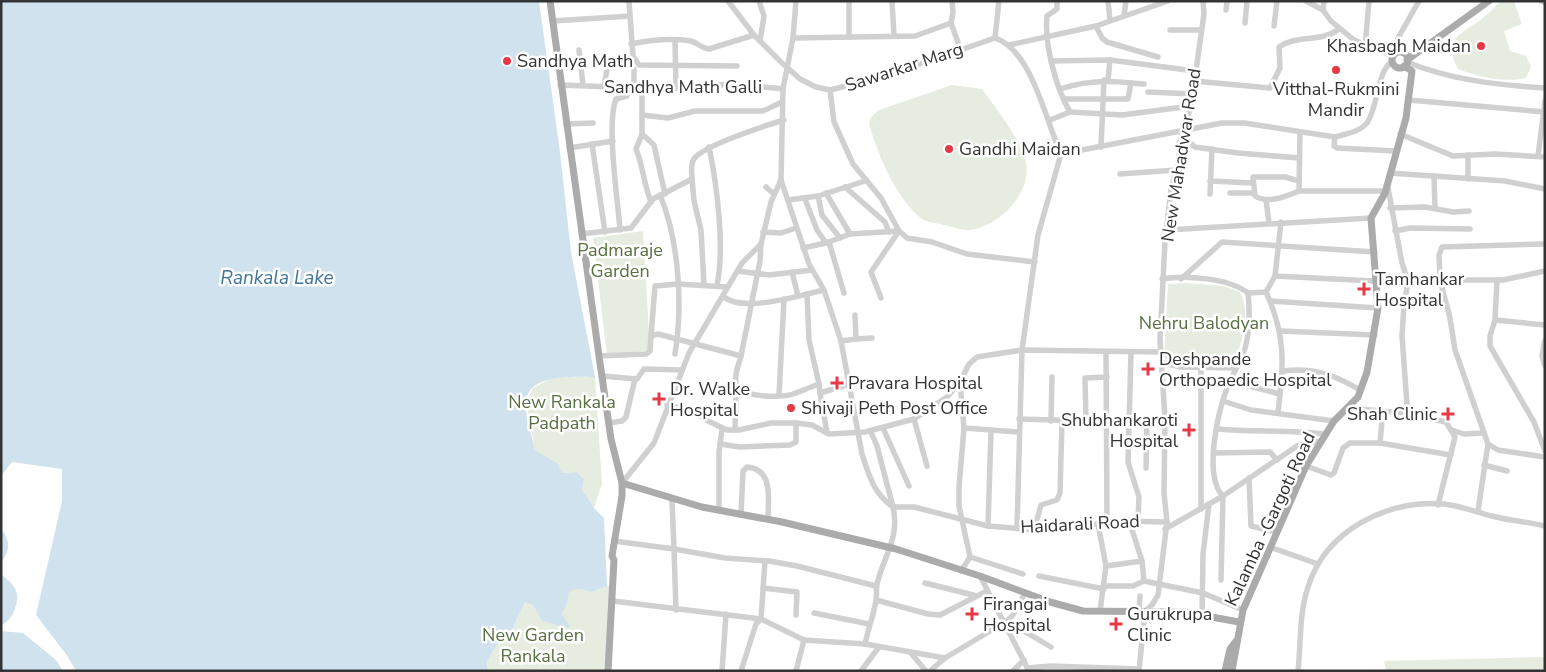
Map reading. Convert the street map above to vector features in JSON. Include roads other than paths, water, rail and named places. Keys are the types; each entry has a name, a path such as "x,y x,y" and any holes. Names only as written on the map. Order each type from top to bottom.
{"main road":[{"path":"550,1 560,85 599,356 609,423 622,484 622,496 614,541 608,671"},
{"path":"1371,218 1385,191 1409,100 1412,71 1406,63 1405,54 1395,57 1397,67 1406,63 1489,1"},
{"name":"Kalamba -Gargoti Road","path":"1232,671 1239,622 1243,610 1306,466 1334,420 1360,390 1371,359 1378,308 1371,218"},
{"path":"622,484 672,500 768,519 888,548 980,576 1024,593 1083,611 1184,612 1239,622"},
{"name":"Kalamba -Gargoti Road","path":"1225,671 1230,649 1236,641"}],"street":[{"path":"629,1 631,44 634,60 639,65 737,66"},
{"name":"Sawarkar Marg","path":"728,1 754,35 800,79 816,87 830,90 882,77 960,48 995,38"},
{"path":"759,1 764,16 760,41"},
{"name":"Sandhya Math Galli","path":"560,85 676,88 734,84 784,89 793,38 796,1"},
{"path":"849,1 849,37"},
{"path":"892,1 894,36"},
{"path":"952,1 951,23 960,48"},
{"path":"999,1 995,38 1010,44 1018,55 1050,120 1061,154 1038,235 1022,350 1017,528"},
{"path":"1057,1 1057,9 1047,16 1051,61 1070,112"},
{"path":"1108,1 1110,20"},
{"path":"1124,15 1126,1"},
{"name":"New Mahadwar Road","path":"1160,352 1162,279 1171,189 1182,130 1191,106 1194,71 1202,30 1203,1"},
{"path":"1226,10 1227,1"},
{"path":"1245,23 1247,1"},
{"path":"1274,26 1277,1"},
{"path":"1306,1 1322,10 1339,28 1365,47 1395,57"},
{"path":"1322,10 1324,1"},
{"path":"1365,47 1369,1"},
{"path":"1061,154 1222,123 1244,123 1335,137 1356,130 1366,124 1371,116 1385,68 1395,57 1398,38 1419,1"},
{"path":"1541,1 1545,3"},
{"path":"1010,44 1096,26 1164,2"},
{"path":"553,21 630,16"},
{"path":"793,38 915,36 951,23"},
{"path":"1096,26 1107,42 1158,57"},
{"path":"1194,81 1270,88 1280,68 1279,47 1285,42 1331,35 1339,28"},
{"path":"1170,30 1202,30"},
{"path":"631,44 665,38 694,42 702,48 709,49 754,35"},
{"path":"675,40 676,88"},
{"path":"579,50 583,85"},
{"path":"604,87 608,63 634,60"},
{"path":"1051,61 1110,60 1194,71"},
{"path":"1101,147 1102,98 1110,60"},
{"path":"1406,63 1435,73 1490,83 1545,88"},
{"path":"620,230 613,141 614,101 617,98 627,96 631,88 634,69"},
{"path":"1060,89 1074,84 1106,80 1144,84"},
{"path":"1064,99 1128,99 1131,83"},
{"path":"642,88 642,134 636,149 645,175 647,193 651,202"},
{"path":"1537,88 1545,93"},
{"path":"784,89 780,180 763,232 753,303 736,378 738,389 766,396 795,393 803,388 819,384"},
{"path":"830,90 832,113 840,138 853,164 881,198 899,231 907,238 932,242 967,254 1035,262"},
{"path":"1148,92 1193,94"},
{"path":"1409,100 1544,112"},
{"path":"1538,156 1545,101"},
{"path":"642,115 668,118 696,111 763,111 782,102"},
{"path":"1050,120 1070,112 1138,114 1191,106"},
{"path":"704,286 701,230 694,201 691,168 695,158 709,147 750,133 764,125 784,120"},
{"path":"566,124 593,123"},
{"path":"1182,130 1192,145 1212,149 1299,158"},
{"path":"1299,191 1300,132"},
{"path":"642,134 654,145 666,191 664,203"},
{"path":"1400,134 1447,154 1545,157"},
{"path":"1335,137 1334,146 1336,148 1395,151"},
{"path":"569,148 613,141"},
{"path":"592,144 605,232"},
{"path":"709,147 715,176 720,234 716,286"},
{"path":"1210,194 1212,149"},
{"path":"1468,155 1468,179"},
{"path":"1120,174 1176,170"},
{"path":"1390,173 1505,181 1545,189"},
{"path":"1434,176 1434,208"},
{"path":"1299,181 1263,177 1253,178 1254,196 1266,200 1286,197 1299,191 1385,191"},
{"path":"581,234 634,227 651,202 666,191 692,179"},
{"path":"780,180 803,248 812,270 824,290 841,341 862,454 880,499 893,507"},
{"path":"788,200 818,196 865,180"},
{"path":"1210,181 1253,183"},
{"path":"1388,181 1390,208 1408,282 1402,336 1406,413"},
{"path":"845,186 884,222 889,232"},
{"path":"766,187 774,194"},
{"path":"826,193 850,234"},
{"path":"1230,193 1254,193"},
{"path":"660,195 671,228 678,284 678,339 675,354"},
{"path":"818,196 822,214 840,238"},
{"path":"805,199 817,230 827,243 844,292"},
{"path":"1266,200 1268,223"},
{"path":"1390,208 1434,208 1453,212 1469,211"},
{"path":"1167,230 1371,218"},
{"path":"1266,292 1275,276 1281,222"},
{"path":"763,232 781,233 796,228"},
{"path":"1395,231 1410,228 1470,229"},
{"path":"803,248 827,243 850,234 899,231"},
{"path":"881,298 871,272 899,231"},
{"path":"1181,279 1222,242 1375,252"},
{"path":"622,484 654,443 682,370 738,271 747,257 761,244"},
{"path":"1545,244 1442,248 1439,255 1440,280 1450,318 1455,350 1488,444 1498,450 1545,457"},
{"path":"738,271 758,272 769,275 812,270"},
{"path":"1275,276 1408,282 1497,280 1521,277 1545,270"},
{"path":"792,272 798,296"},
{"path":"1162,279 1223,281 1240,286 1248,293 1266,292"},
{"path":"1497,280 1495,320 1490,336 1490,346 1534,422 1545,451"},
{"path":"599,356 646,354 650,351 654,288 659,285 678,284 728,287"},
{"path":"724,297 733,301 753,303 784,299 824,290"},
{"path":"1266,292 1280,331 1283,371 1278,412"},
{"path":"1221,580 1223,496 1216,484 1214,453 1223,401 1235,368 1243,354 1247,338 1248,293"},
{"path":"807,294 809,340 827,433"},
{"path":"779,395 784,299"},
{"path":"1270,300 1378,308"},
{"path":"855,315 856,339"},
{"path":"1495,320 1545,325"},
{"path":"1280,331 1375,335"},
{"path":"651,336 658,334 741,356"},
{"path":"841,341 872,338"},
{"path":"1545,340 1542,356 1545,366"},
{"path":"667,405 693,411 722,428 735,430 771,423 796,423 812,425 827,433 871,432 914,419 947,397 960,382 972,359 1022,350 1160,352 1165,419 1164,494 1167,522 1160,584 1155,602 1142,611"},
{"path":"1106,352 1107,522"},
{"path":"1131,352 1128,462 1139,497 1138,520"},
{"path":"1161,362 1180,367 1235,368"},
{"path":"1200,509 1201,368"},
{"path":"609,423 622,421 626,417 635,379 644,369 682,370"},
{"path":"1283,371 1305,369 1320,372 1338,377 1360,390"},
{"path":"602,376 635,379"},
{"path":"1051,421 1052,377"},
{"path":"1086,421 1085,378 1107,377"},
{"path":"1230,381 1280,394"},
{"path":"960,382 964,428 958,487 970,557 962,571"},
{"path":"820,393 850,384"},
{"path":"735,430 736,390"},
{"path":"1223,401 1251,410 1334,420"},
{"path":"1346,408 1406,413 1446,422 1455,437 1438,504"},
{"path":"1380,443 1383,411"},
{"path":"914,419 927,466"},
{"path":"1019,419 1051,421 1165,419"},
{"path":"1146,468 1147,419"},
{"path":"1034,530 1041,505 1057,500 1060,493 1062,421"},
{"path":"720,444 740,447 790,446 796,442 796,423"},
{"path":"719,510 722,428"},
{"path":"883,428 909,486"},
{"path":"964,428 1020,432"},
{"path":"1217,429 1273,433 1299,431 1322,438"},
{"path":"1452,430 1464,434 1483,433"},
{"path":"988,526 991,431"},
{"path":"864,644 876,600 876,586 888,548 894,541 893,507 877,446 871,432"},
{"path":"1165,529 1223,496 1297,446 1322,438"},
{"path":"1306,466 1331,475 1334,473 1344,448 1350,443 1380,443 1451,455"},
{"path":"1478,511 1488,444"},
{"path":"1214,453 1270,452 1277,460"},
{"path":"1484,465 1507,471"},
{"path":"741,515 743,471 747,467 753,467 758,469 766,480 768,519"},
{"path":"1249,478 1251,526 1277,532"},
{"path":"672,500 676,610"},
{"path":"1202,615 1202,554 1209,504"},
{"path":"1298,671 1304,605 1310,582 1318,564 1339,536 1371,517 1405,507 1438,504 1545,526"},
{"name":"Haidarali Road","path":"893,507 928,510 963,522 1034,530 1129,520 1167,522"},
{"path":"1129,520 1142,561 1144,581"},
{"path":"1098,524 1106,566 1100,611"},
{"path":"614,541 725,558 765,560 876,586"},
{"path":"1270,547 1318,564"},
{"path":"970,557 1022,574"},
{"path":"741,671 756,624 761,619 765,560"},
{"path":"1106,566 1142,561"},
{"path":"980,576 1028,670 1050,666 1139,670 1142,611 1140,596"},
{"path":"1039,576 1104,587 1133,586 1144,581 1203,593 1243,610"},
{"path":"925,584 977,596"},
{"path":"763,588 797,592 796,615"},
{"path":"876,600 928,614 940,614 987,591"},
{"path":"910,652 928,671 945,658 1005,622 1013,615 1024,593"},
{"path":"612,601 761,619 804,640 864,644 945,658"},
{"path":"814,613 869,624"},
{"path":"722,671 726,614"},
{"path":"1005,622 1051,647"},
{"path":"796,671 804,640"},
{"path":"861,671 879,647"},
{"path":"1014,671 1024,660"}],"water":[{"name":"Rankala Lake","path":"1,1 539,1 560,152 571,252 595,377 555,378 536,385 530,391 526,400 526,412 535,450 558,464 562,473 577,472 584,479 582,489 594,508 604,518 607,586 592,592 575,589 569,592 562,614 570,627 542,621 533,605 525,602 507,640 497,644 487,662 488,671 76,671 66,654 36,615 62,501 62,469 12,462 1,476"},
{"path":"1,528 8,541 8,549 1,562"},
{"path":"1,574 16,590 17,599 12,615 1,626"},
{"path":"1,631 23,633 56,660 63,671 1,671"}],"place":[{"name":"Khasbagh Maidan","path":"1481,46"},
{"name":"Sandhya Math","path":"507,61"},
{"name":"Vitthal-Rukmini Mandir","path":"1336,70"},
{"name":"Gandhi Maidan","path":"949,149"},
{"name":"Tamhankar Hospital","path":"1364,289"},
{"name":"Deshpande Orthopaedic Hospital","path":"1148,369"},
{"name":"Pravara Hospital","path":"837,383"},
{"name":"Dr. Walke Hospital","path":"659,399"},
{"name":"Shivaji Peth Post Office","path":"791,408"},
{"name":"Shah Clinic","path":"1448,414"},
{"name":"Shubhankaroti Hospital","path":"1189,430"},
{"name":"Firangai Hospital","path":"972,614"},
{"name":"Gurukrupa Clinic","path":"1116,624"}],"park label":[{"name":"Padmaraje Garden","path":"620,260"},
{"name":"Nehru Balodyan","path":"1204,323"},
{"name":"New Rankala Padpath","path":"562,412"},
{"name":"New Garden Rankala","path":"533,645"}]}
